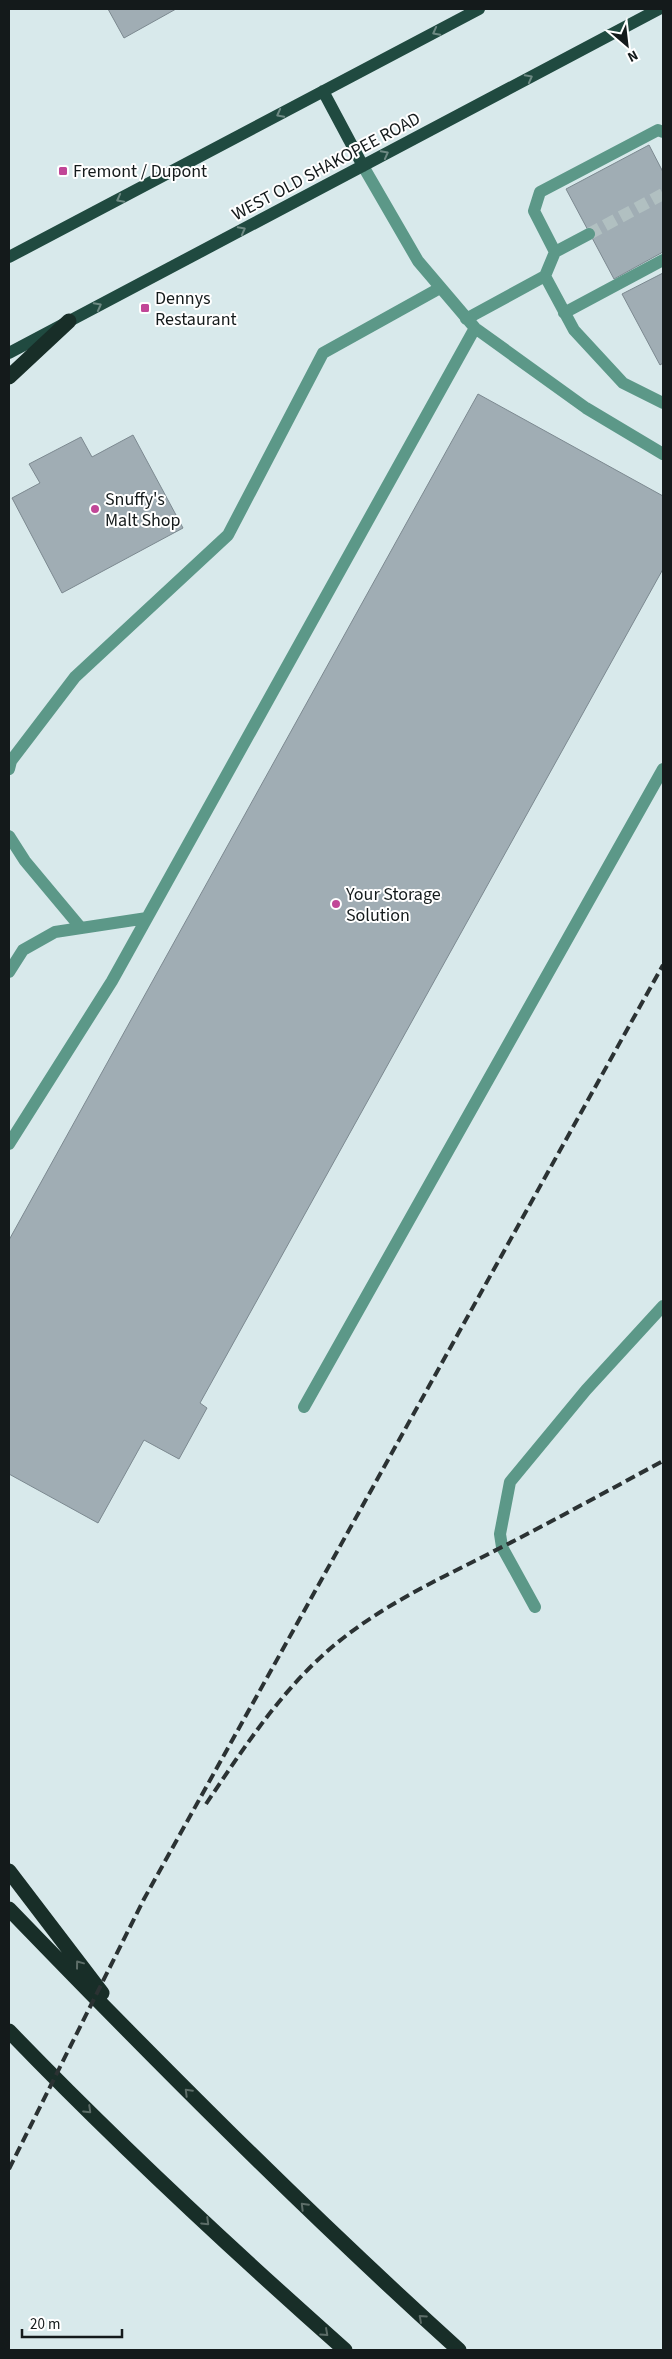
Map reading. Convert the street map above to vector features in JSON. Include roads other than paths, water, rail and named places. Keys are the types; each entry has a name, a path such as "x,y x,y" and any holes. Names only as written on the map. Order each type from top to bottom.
{"highway":[{"path":"9,377 69,322"},
{"path":"9,1871 140,2044"},
{"path":"9,1909 140,2044 356,2258 459,2350"},
{"path":"9,2031 53,2076 284,2296 344,2350"},
{"path":"9,2042 53,2076"}],"main road":[{"path":"9,257 479,9"},
{"name":"WEST OLD SHAKOPEE ROAD","path":"9,353 659,9"},
{"path":"323,91 363,166"}],"lane":[{"path":"555,252 534,211 540,192 658,130 663,132"},
{"path":"363,166 418,261 470,324 586,408 663,454"},
{"path":"9,1144 112,981 470,324 545,276 555,252 589,234"},
{"path":"564,313 663,260"},
{"path":"545,276 574,330 623,383 663,403"},
{"path":"9,769 11,761 75,677 228,535 323,353 440,288"},
{"path":"304,1407 663,769"},
{"path":"9,836 25,861 81,928"},
{"path":"9,972 23,950 55,932 147,918"},
{"path":"535,1607 502,1547 500,1534 510,1482 586,1390 663,1306"}],"tunnel":[{"path":"589,234 663,194"}],"railway":[{"path":"9,2169 144,1899 663,965"},
{"path":"206,1804 246,1745 289,1690 322,1656 363,1623 407,1596 663,1461"}],"place":[{"name":"Fremont / Dupont","path":"63,171"},
{"name":"Dennys Restaurant","path":"145,308"},
{"name":"Snuffy's Malt Shop","path":"95,509"},
{"name":"Your Storage Solution","path":"336,904"}]}
